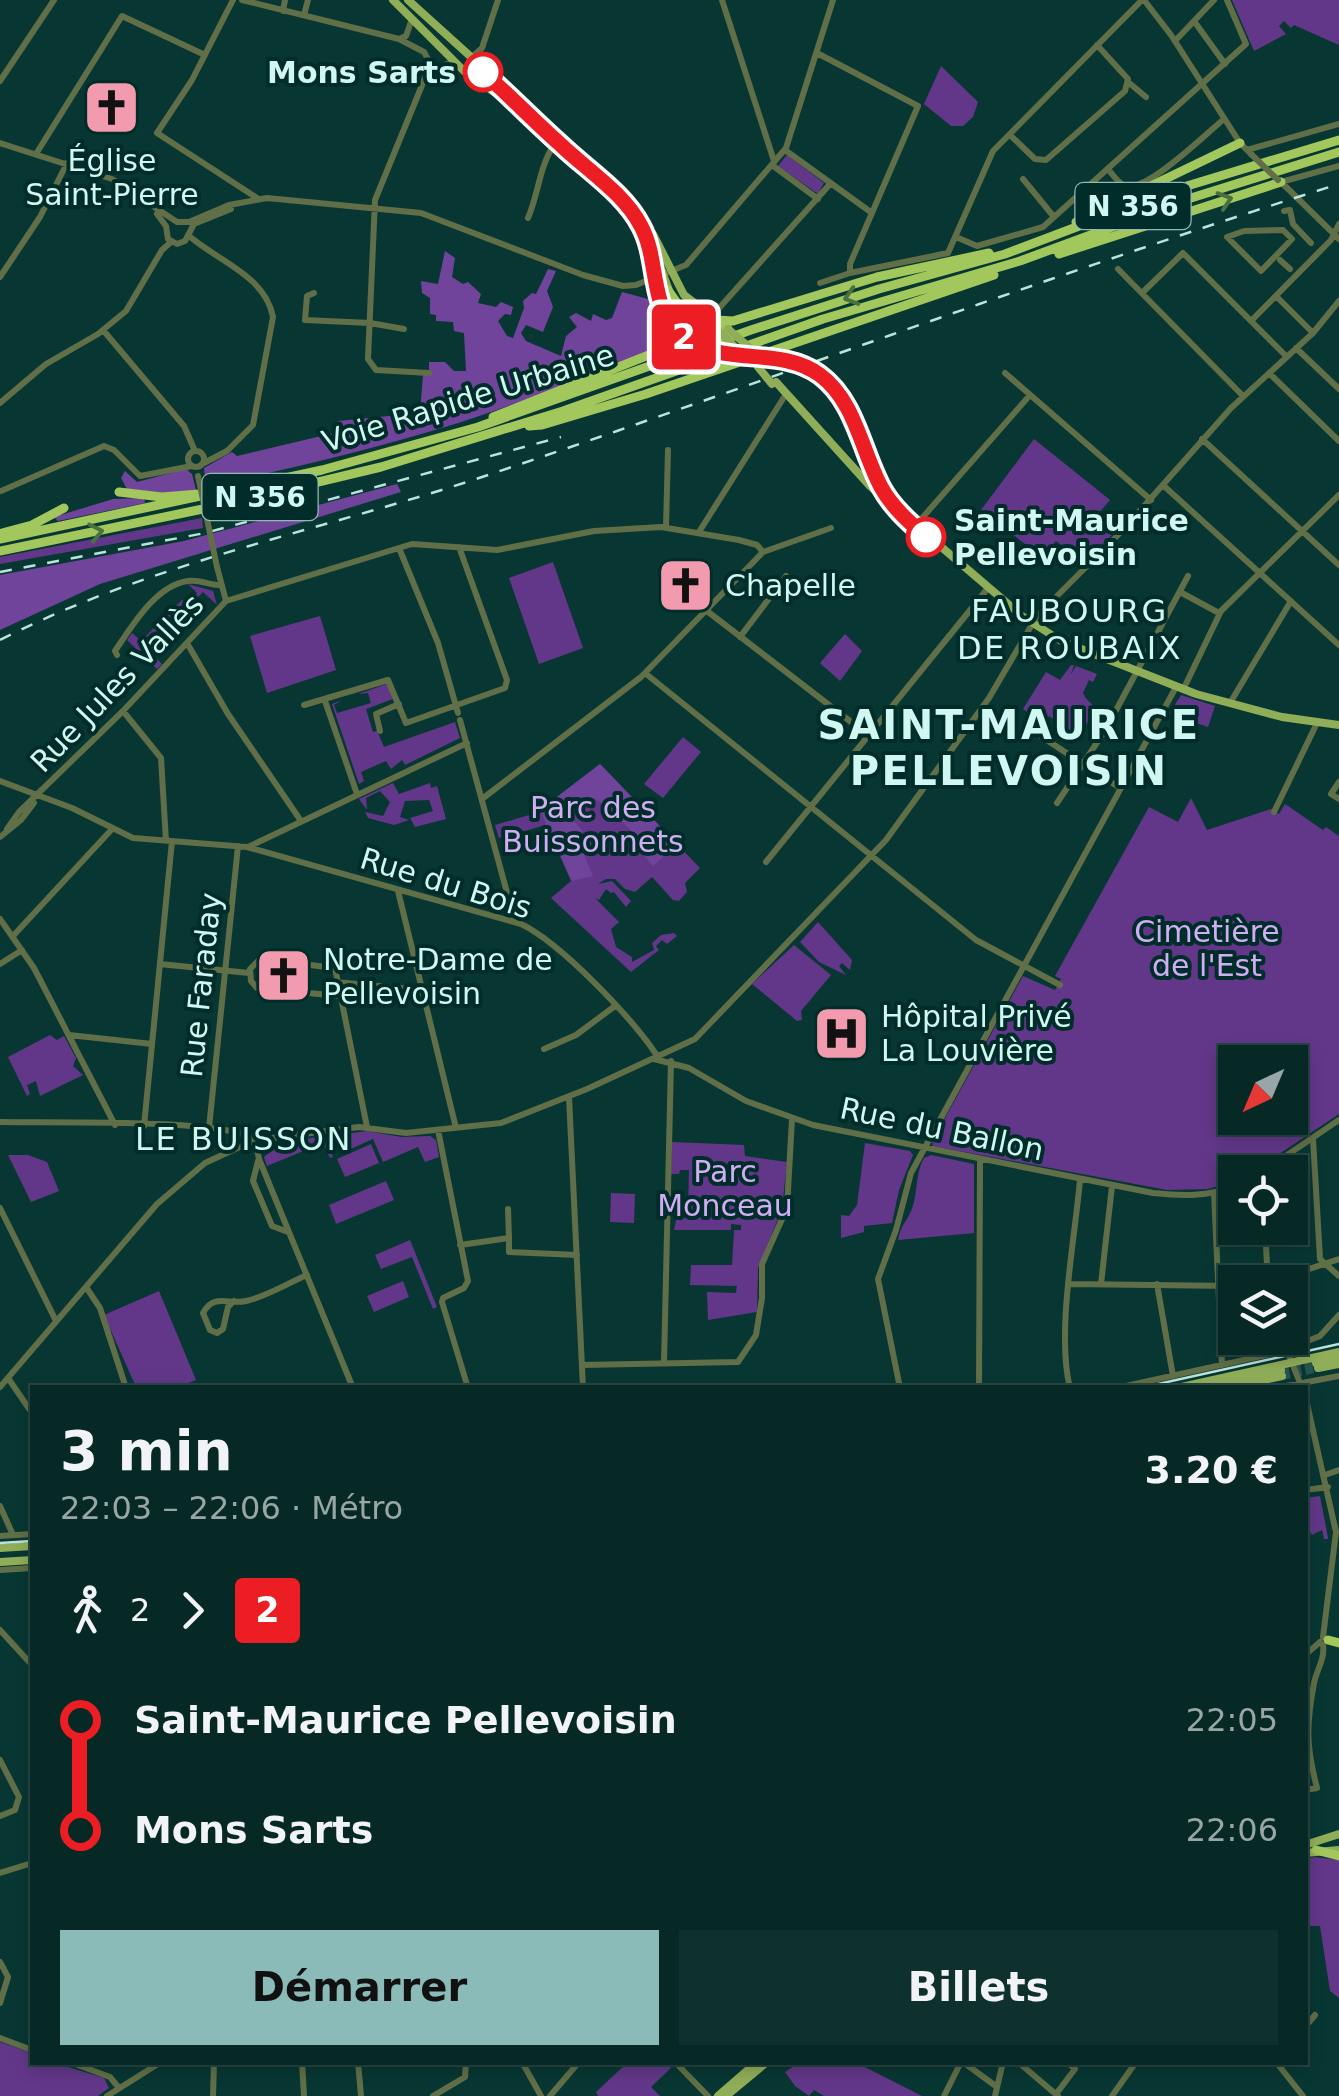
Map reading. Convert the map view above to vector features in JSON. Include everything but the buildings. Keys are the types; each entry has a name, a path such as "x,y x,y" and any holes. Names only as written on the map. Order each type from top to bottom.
{"highway":[{"name":"Voie Rapide Urbaine","path":"0,536 217,494 478,427 833,303 1012,252 1248,153 1339,138"},
{"name":"Voie Rapide Urbaine","path":"0,551 282,492 381,467 516,426 808,324 1032,258 1191,198 1339,152"},
{"path":"1049,238 1248,153"},
{"path":"1032,258 1066,252 1279,181"},
{"path":"478,427 501,412 721,325 877,277 1012,252"},
{"path":"516,426 542,425 624,402 747,352 992,276 1009,265"},
{"path":"668,290 692,324 684,341"},
{"path":"119,492 162,498 217,494"},
{"path":"0,536 64,508"},
{"path":"1310,1852 1339,1853"}],"main road":[{"path":"393,0 454,62 557,141 645,222 686,298 721,325 860,477 988,588 1034,622 1086,651 1136,671 1230,704 1339,725"},
{"path":"408,0 418,4 642,226 668,290 686,309 721,325"},
{"path":"413,18 418,4"},
{"path":"454,62 472,57"},
{"path":"1190,1385 1292,1362 1339,1358"},
{"path":"1317,1366 1339,1358"},
{"path":"1218,1385 1282,1373 1239,1385"},
{"path":"0,1554 30,1552"},
{"path":"1308,1844 1338,1834"},
{"path":"718,2096 754,2065"},
{"path":"726,2096 763,2065"}],"street":[{"path":"0,81 54,0"},
{"path":"234,0 158,133 258,198"},
{"path":"242,0 399,39 424,52 433,68"},
{"path":"282,11 285,0"},
{"path":"304,16 308,0"},
{"path":"472,57 482,46 498,0"},
{"path":"722,0 773,164 818,199"},
{"path":"167,229 178,222 258,198 375,208 446,220 615,284 632,286 687,264 785,150 833,0"},
{"path":"820,283 948,253 994,152 1143,0 1175,41 1248,153 1337,236"},
{"path":"1175,41 1214,0"},
{"path":"956,237 977,246 1043,227 1246,44 1228,0"},
{"path":"36,154 122,16 205,56"},
{"path":"399,39 406,36 413,18"},
{"path":"1194,22 1225,64"},
{"path":"1097,45 1146,97"},
{"path":"817,53 918,106 850,273"},
{"path":"429,373 385,371 370,365 375,208 427,73 454,62"},
{"path":"1010,134 1035,159 1046,160 1125,91 1128,82"},
{"path":"1108,170 1122,184 1132,186 1160,173 1224,119"},
{"path":"1248,153 1339,124"},
{"path":"528,218 540,189 542,166 557,141"},
{"path":"0,143 112,179 178,222 218,258 259,286 269,300 273,317 255,421 244,437 224,452 197,466 140,476 114,450 104,446 0,490 5,503"},
{"path":"785,150 872,213"},
{"path":"0,277 32,230 67,163"},
{"path":"1279,181 1339,166"},
{"path":"1023,178 1054,216"},
{"path":"721,325 830,183"},
{"path":"181,243 196,223 244,202"},
{"path":"150,206 167,229 171,242"},
{"path":"1284,210 1290,210 1292,224 1316,248"},
{"path":"1337,236 1339,224"},
{"path":"1283,230 1292,239 1278,257 1261,271 1227,237 1244,231 1283,230"},
{"path":"1251,321 1316,248 1337,236"},
{"path":"0,403 46,364 103,330 130,306 162,250 171,242 218,258"},
{"path":"1142,293 1183,253 1287,357"},
{"path":"1278,257 1293,272"},
{"path":"1118,269 1243,396"},
{"path":"314,292 307,296 305,320 370,323 404,330"},
{"path":"1276,296 1313,332"},
{"path":"689,1068 678,1056 689,1043 872,858 982,709 1034,622 1164,486 1202,439 1339,302"},
{"path":"103,330 182,424 198,451 198,476 219,586 226,601 416,544 497,550 594,531 666,524 758,545 763,552"},
{"path":"1296,348 1339,390"},
{"path":"1005,373 1151,500"},
{"path":"1269,373 1339,442"},
{"path":"699,532 785,395"},
{"path":"916,526 1030,395"},
{"path":"1202,439 1339,565"},
{"path":"666,524 668,450"},
{"path":"197,466 188,456 198,451 224,452"},
{"path":"1164,486 1339,645"},
{"path":"899,1385 878,1279 910,1177 923,1149 1219,614 1339,495"},
{"path":"482,799 645,673 763,552 832,528"},
{"path":"304,705 386,680 392,684 406,723 458,713 501,690 507,682 459,547"},
{"path":"399,548 440,647 516,922"},
{"path":"740,637 786,576"},
{"path":"1057,803 1083,764 1188,576"},
{"path":"117,655 115,651 141,616 170,587 194,580 219,586"},
{"path":"766,862 988,588"},
{"path":"1180,592 1219,614"},
{"name":"Rue Jules Vallès","path":"0,837 226,601"},
{"path":"1230,704 1291,601"},
{"path":"707,611 868,736"},
{"path":"188,643 228,714 301,820"},
{"path":"645,673 976,940 1060,985"},
{"path":"325,701 358,794"},
{"path":"380,730 378,712 399,704"},
{"path":"123,711 162,760 169,841 144,1126"},
{"path":"1274,812 1317,723"},
{"path":"1042,737 1120,788"},
{"path":"242,847 467,744"},
{"path":"0,782 72,808"},
{"path":"1339,782 1331,794 1339,799"},
{"path":"47,788 72,808"},
{"name":"Rue du Bois","path":"72,808 132,838 242,847 516,922 536,933 596,986 656,1058"},
{"path":"12,936 112,828"},
{"name":"Rue Faraday","path":"209,1128 224,970 242,847"},
{"path":"398,891 456,1128"},
{"path":"0,920 22,950 115,1125"},
{"path":"0,964 22,950"},
{"path":"249,973 256,960 332,966 336,970 335,982 367,1127"},
{"path":"160,964 249,973"},
{"path":"249,973 257,988 338,996"},
{"path":"335,982 423,990"},
{"path":"544,1049 576,1036 615,1006"},
{"path":"69,1035 152,1044"},
{"path":"0,1386 152,1210 185,1176 204,1163 255,1140 367,1127 402,1132 501,1123 570,1097 689,1043"},
{"name":"Rue du Ballon","path":"656,1058 689,1068 741,1098 792,1119 1112,1186 1185,1196 1218,1192"},
{"path":"664,1363 671,1061"},
{"path":"570,1097 583,1385"},
{"path":"582,1364 738,1362 748,1352 761,1312 762,1264 787,1208 792,1119"},
{"path":"1287,1155 1339,1120"},
{"path":"0,1122 209,1128 236,1131 255,1140"},
{"path":"438,1130 467,1284 443,1298 467,1385"},
{"path":"1312,1138 1320,1259 1339,1276"},
{"path":"255,1140 259,1159 352,1385"},
{"path":"259,1159 253,1181 272,1226 289,1232"},
{"path":"979,1385 980,1160"},
{"path":"1069,1385 1066,1368 1070,1284 1080,1180"},
{"path":"1101,1284 1112,1186"},
{"path":"1214,1193 1218,1267"},
{"path":"0,1208 56,1321"},
{"path":"508,1210 510,1252 577,1255"},
{"path":"278,1228 284,1220"},
{"path":"460,1245 509,1238"},
{"path":"1308,1269 1339,1259"},
{"path":"234,1300 222,1330 210,1330 203,1314 205,1308 218,1300 234,1300 246,1301 306,1275"},
{"path":"1070,1284 1218,1286"},
{"path":"1157,1284 1173,1376"},
{"path":"86,1287 100,1308 125,1385"},
{"path":"1308,1340 1322,1334 1339,1315"},
{"path":"1222,1355 1222,1365"},
{"path":"1132,1385 1262,1355"},
{"path":"1289,1355 1301,1385 1339,1376"},
{"path":"8,1378 30,1409"},
{"path":"1308,1407 1337,1526 1327,1641 1315,1677 1308,1725"},
{"path":"1325,1475 1339,1470"},
{"path":"1308,1490 1328,1487"},
{"path":"0,1506 14,1535"},
{"path":"0,1536 30,1534"},
{"path":"0,1570 30,1568"},
{"path":"0,1630 30,1664"},
{"path":"1308,1749 1316,1788 1308,1789"},
{"path":"0,1760 19,1797 16,1808 0,1816"},
{"path":"0,1874 30,1863"},
{"path":"0,1962 8,1977 0,2003"},
{"path":"1308,2024 1316,2015"},
{"path":"0,2038 30,2049"},
{"path":"78,2065 110,2077 119,2088"},
{"path":"108,2096 156,2065"},
{"path":"214,2065 214,2096"},
{"path":"302,2065 304,2096"},
{"path":"358,2065 361,2096"},
{"path":"433,2096 465,2077 466,2065"},
{"path":"524,2065 541,2096"},
{"path":"550,2096 576,2065"},
{"path":"679,2065 708,2096"},
{"path":"944,2096 960,2065"},
{"path":"965,2065 996,2092 1002,2065"},
{"path":"1022,2065 1057,2095 1075,2070 1070,2065"},
{"path":"1112,2096 1134,2065"},
{"path":"1282,2065 1301,2096"}],"green space":[{"path":"1232,0 1339,0 1339,45 1294,25 1291,28 1284,21 1279,26 1286,34 1254,51"},
{"path":"941,66 978,102 973,117 963,126 951,126 924,104"},
{"path":"787,155 824,183 818,194 778,166"},
{"path":"1034,439 1110,500 1097,515 1115,532 1084,562 1056,541 1042,557 981,510"},
{"path":"202,518 203,528 0,564 0,557"},
{"path":"553,562 583,648 539,664 509,578"},
{"path":"188,584 213,591 217,605 203,592 195,600 194,606 150,652 162,664 157,669 127,640 132,633 141,641 182,600 190,601 197,593"},
{"path":"320,616 336,670 267,693 250,636"},
{"path":"845,634 862,651 840,681 820,663"},
{"path":"1074,665 1071,674 1076,666 1097,674 1083,693 1105,715 1106,723 1102,721 1105,716 1095,710 1077,740 1049,716 1043,722 1023,709 1046,672 1060,680"},
{"path":"387,684 393,699 366,709 373,732 377,731 384,747 455,722 460,738 405,765 402,760 391,769 386,761 361,772 364,781 359,784 332,704 342,700 334,705 337,713 371,703 368,693 358,694"},
{"path":"1181,695 1215,706 1208,727 1169,714"},
{"path":"683,737 701,752 663,798 644,784"},
{"path":"600,764 700,868 685,883 687,892 679,901 673,900 652,877 635,892 615,879 598,884 612,881 631,901 626,907 614,892 606,889 599,900 595,898 619,922 611,929 616,947 632,957 632,962 654,950 652,943 661,935 677,936 667,944 662,940 656,946 659,950 631,972 551,898 571,881 546,825 499,838 495,825 536,813"},
{"path":"393,783 399,794 430,783 431,788 437,786 446,819 415,827 410,818 433,811 429,800 405,801 400,817 409,820 394,825 368,818 365,812 383,816 390,802 380,791 366,798 367,810 359,799"},
{"name":"Cimetière de l'Est","path":"1191,798 1207,830 1271,809 1279,814 1285,804 1339,836 1339,1114 1308,1135 1308,1045 1218,1045 1218,1135 1308,1135 1278,1155 1218,1155 1218,1186 1167,1190 933,1146 1023,976 1055,990 1061,979 1055,976 1149,807 1178,822"},
{"path":"818,922 852,960 850,970 842,963 839,966 846,975 819,962 800,942"},
{"path":"794,945 831,975 801,1011 802,1020 797,1021 752,984"},
{"path":"50,1035 57,1040 64,1036 76,1058 73,1066 83,1075 40,1096 36,1081 27,1085 27,1096 8,1057"},
{"path":"367,1131 401,1137 430,1136 436,1140 439,1157 425,1162 418,1147 383,1162 373,1139 346,1151 338,1135"},
{"path":"325,1136 333,1157 330,1158 323,1143 267,1166 264,1157 278,1148"},
{"name":"Parc Monceau","path":"672,1142 744,1145 745,1156 787,1162 782,1209 758,1268 757,1312 708,1320 707,1292 736,1293 737,1286 690,1285 691,1265 732,1265 734,1230 741,1230 741,1225 731,1224 731,1230 674,1230 677,1216 688,1216 689,1170 671,1174"},
{"path":"865,1143 910,1151 913,1155 899,1190 892,1223 864,1226 864,1232 841,1238 841,1215 849,1216 857,1205"},
{"path":"371,1144 379,1163 345,1177 337,1159"},
{"path":"8,1155 28,1155 47,1162 59,1191 31,1202"},
{"path":"931,1155 974,1164 974,1233 898,1240 912,1209 921,1164"},
{"path":"386,1181 394,1200 336,1224 329,1205"},
{"path":"611,1193 635,1194 634,1223 610,1222"},
{"path":"410,1240 437,1307 433,1309 412,1257 381,1269 375,1255"},
{"path":"403,1281 409,1297 374,1312 367,1296"},
{"path":"159,1291 196,1380 183,1385 135,1385 104,1315"},
{"path":"1320,1496 1328,1539 1324,1539 1322,1530 1312,1535 1308,1529 1308,1498"},
{"path":"1308,1858 1339,1860 1339,1998 1330,1991 1320,1926 1308,1926"},
{"path":"0,2042 30,2052 30,2065 62,2065 104,2078 109,2088 98,2096 0,2096"},
{"path":"625,2065 671,2068 651,2087 660,2096 598,2096 596,2092"},
{"path":"796,2065 861,2065 922,2096 824,2096 814,2090 809,2096 785,2072"}],"shaded area":[{"path":"445,251 455,258 452,277 463,284 468,282 481,294 478,303 496,307 501,302 513,307 511,315 505,314 498,321 507,336 513,338 523,301 536,294 548,269 556,271 547,291 553,307 543,332 526,325 521,333 526,341 561,356 566,336 577,327 569,317 576,313 591,321 593,314 606,320 612,318 622,292 659,302 675,311 681,333 676,340 474,418 356,452 206,486 204,468 232,452 237,456 338,432 338,421 420,413 423,375 429,373 429,362 445,362 454,371 466,371 464,333 454,331 453,322 436,321 436,315 430,314 430,298 422,293 421,281 438,284"},
{"path":"186,469 192,474 196,490 174,494 127,489 121,478 125,471 137,482"},
{"path":"397,484 401,492 100,584 0,630 0,575 184,541"},
{"path":"144,498 145,503 58,521 54,517 113,499"},
{"name":"Parc des Buissonnets","path":"600,764 677,844 653,866 632,841 635,835 594,798 584,802 570,817 583,831 576,836 593,876 572,881 540,810"}],"tunnel":[{"path":"1281,1370 1316,1363"},
{"path":"1282,1376 1318,1368"}],"tram line":[{"path":"1154,1385 1339,1344"},
{"path":"0,1543 30,1541"}],"railway":[{"path":"0,640 120,588 494,473 1127,253 1339,184"},
{"path":"0,572 205,533 561,437"}],"metro line":[{"name":"2","path":"483,72 633,213 649,246 661,306 675,328 693,344 711,352 783,359 819,374 844,401 885,494 926,537"}],"place":[{"name":"Mons Sarts","path":"483,72"},
{"name":"Église Saint-Pierre","path":"112,108"},
{"name":"Saint-Maurice Pellevoisin","path":"926,537"},
{"name":"Chapelle","path":"686,585"},
{"name":"Notre-Dame de Pellevoisin","path":"284,976"},
{"name":"Hôpital Privé La Louvière","path":"842,1033"}],"district":[{"name":"FAUBOURG DE ROUBAIX","path":"1070,630"},
{"name":"SAINT-MAURICE PELLEVOISIN","path":"1009,748"},
{"name":"LE BUISSON","path":"244,1139"}]}
